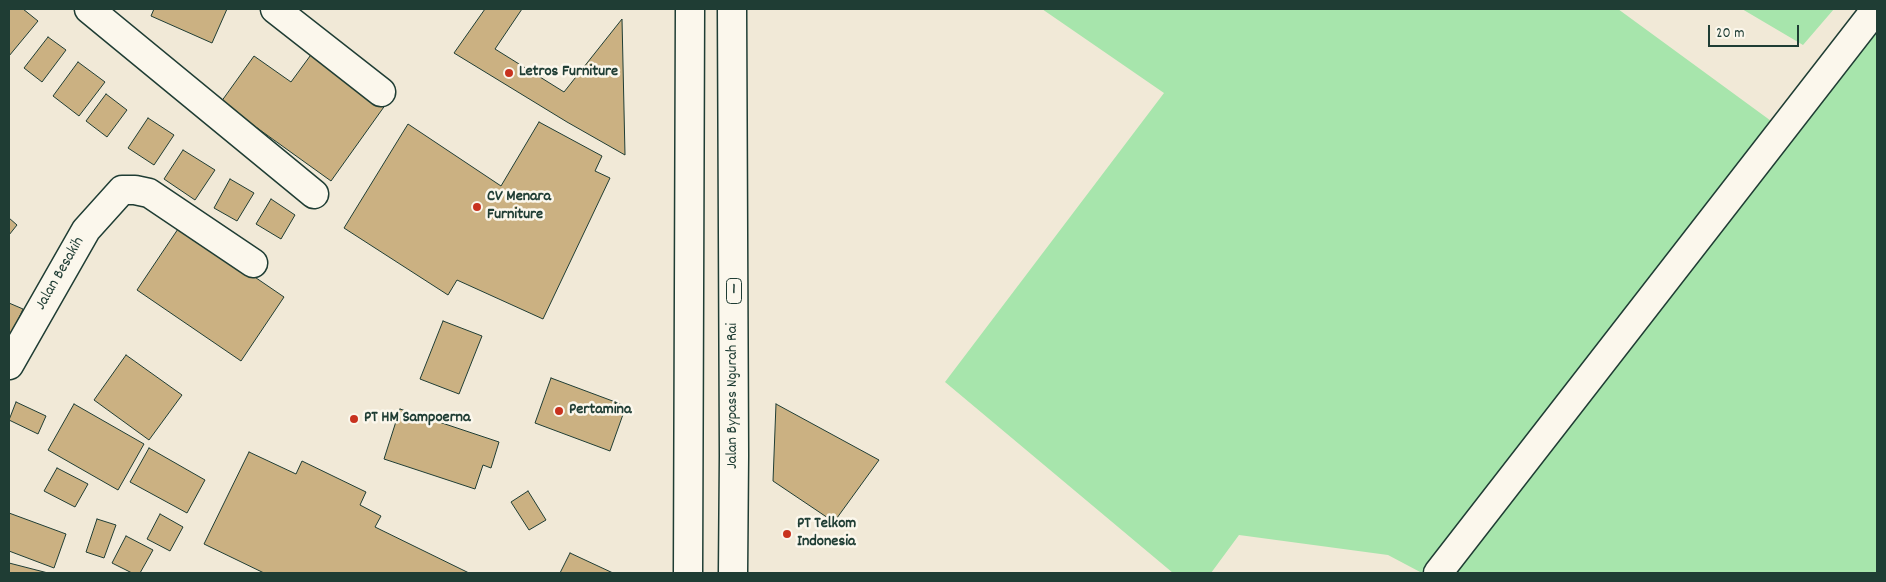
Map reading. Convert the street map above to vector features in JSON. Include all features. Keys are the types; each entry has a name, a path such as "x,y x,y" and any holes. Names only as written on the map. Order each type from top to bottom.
{"main road":[{"path":"89,9 314,194"},
{"path":"275,9 380,92"},
{"path":"688,573 690,9"},
{"name":"Jalan Bypass Ngurah Rai","path":"732,9 733,573"},
{"path":"1438,573 1876,9"},
{"name":"Jalan Besakih","path":"9,364 86,230 122,190 135,190 149,194 253,263"}],"green space":[{"path":"1042,9 1618,9 1793,137 1877,27 1877,573 1422,573 1388,555 1239,535 1211,573 1173,573 945,382 1164,93"},
{"path":"1742,9 1834,9 1803,45"}],"building":[{"path":"23,9 38,21 9,56 9,10"},
{"path":"154,9 227,9 212,43 151,16"},
{"name":"Letros Furniture","path":"485,9 522,9 495,49 564,92 622,19 625,155 454,53"},
{"path":"48,37 66,50 42,82 24,68"},
{"path":"313,52 386,104 331,181 221,102 254,56 291,82"},
{"path":"78,62 105,82 79,116 53,96"},
{"path":"106,94 127,110 107,137 86,121"},
{"path":"148,118 174,135 154,165 128,148"},
{"name":"CV Menara Furniture","path":"539,122 602,156 595,171 610,178 543,319 457,280 448,295 344,228 408,124 501,186"},
{"path":"183,150 215,170 195,200 164,179"},
{"path":"230,179 254,193 237,221 214,208"},
{"path":"271,199 295,215 281,239 256,224"},
{"path":"9,218 17,225 9,235"},
{"path":"180,226 284,297 241,361 137,290"},
{"path":"9,303 23,309 9,340"},
{"path":"443,321 482,336 459,394 420,379"},
{"path":"126,355 182,395 149,440 94,400"},
{"path":"551,378 626,406 610,451 535,423"},
{"path":"16,402 46,416 38,434 9,420"},
{"path":"74,404 144,444 118,490 48,450"},
{"path":"776,404 879,460 834,522 773,481"},
{"path":"400,409 499,442 491,468 483,465 475,489 384,459"},
{"path":"149,448 205,480 187,513 130,482"},
{"path":"249,452 296,474 302,461 366,492 360,505 381,516 375,527 469,573 264,573 204,544"},
{"path":"57,468 88,484 75,507 44,491"},
{"path":"528,491 546,520 529,530 511,502"},
{"path":"9,513 66,534 54,568 9,551"},
{"path":"160,514 183,527 170,551 147,539"},
{"path":"97,519 116,525 104,558 86,552"},
{"path":"126,536 153,550 140,573 132,573 112,563"},
{"path":"570,553 613,573 560,573"},
{"path":"9,563 48,573 9,573"}],"place":[{"name":"Letros Furniture","path":"509,73"},
{"name":"CV Menara Furniture","path":"477,207"},
{"name":"Pertamina","path":"559,411"},
{"name":"PT HM Sampoerna","path":"354,419"},
{"name":"PT Telkom Indonesia","path":"787,534"}]}
